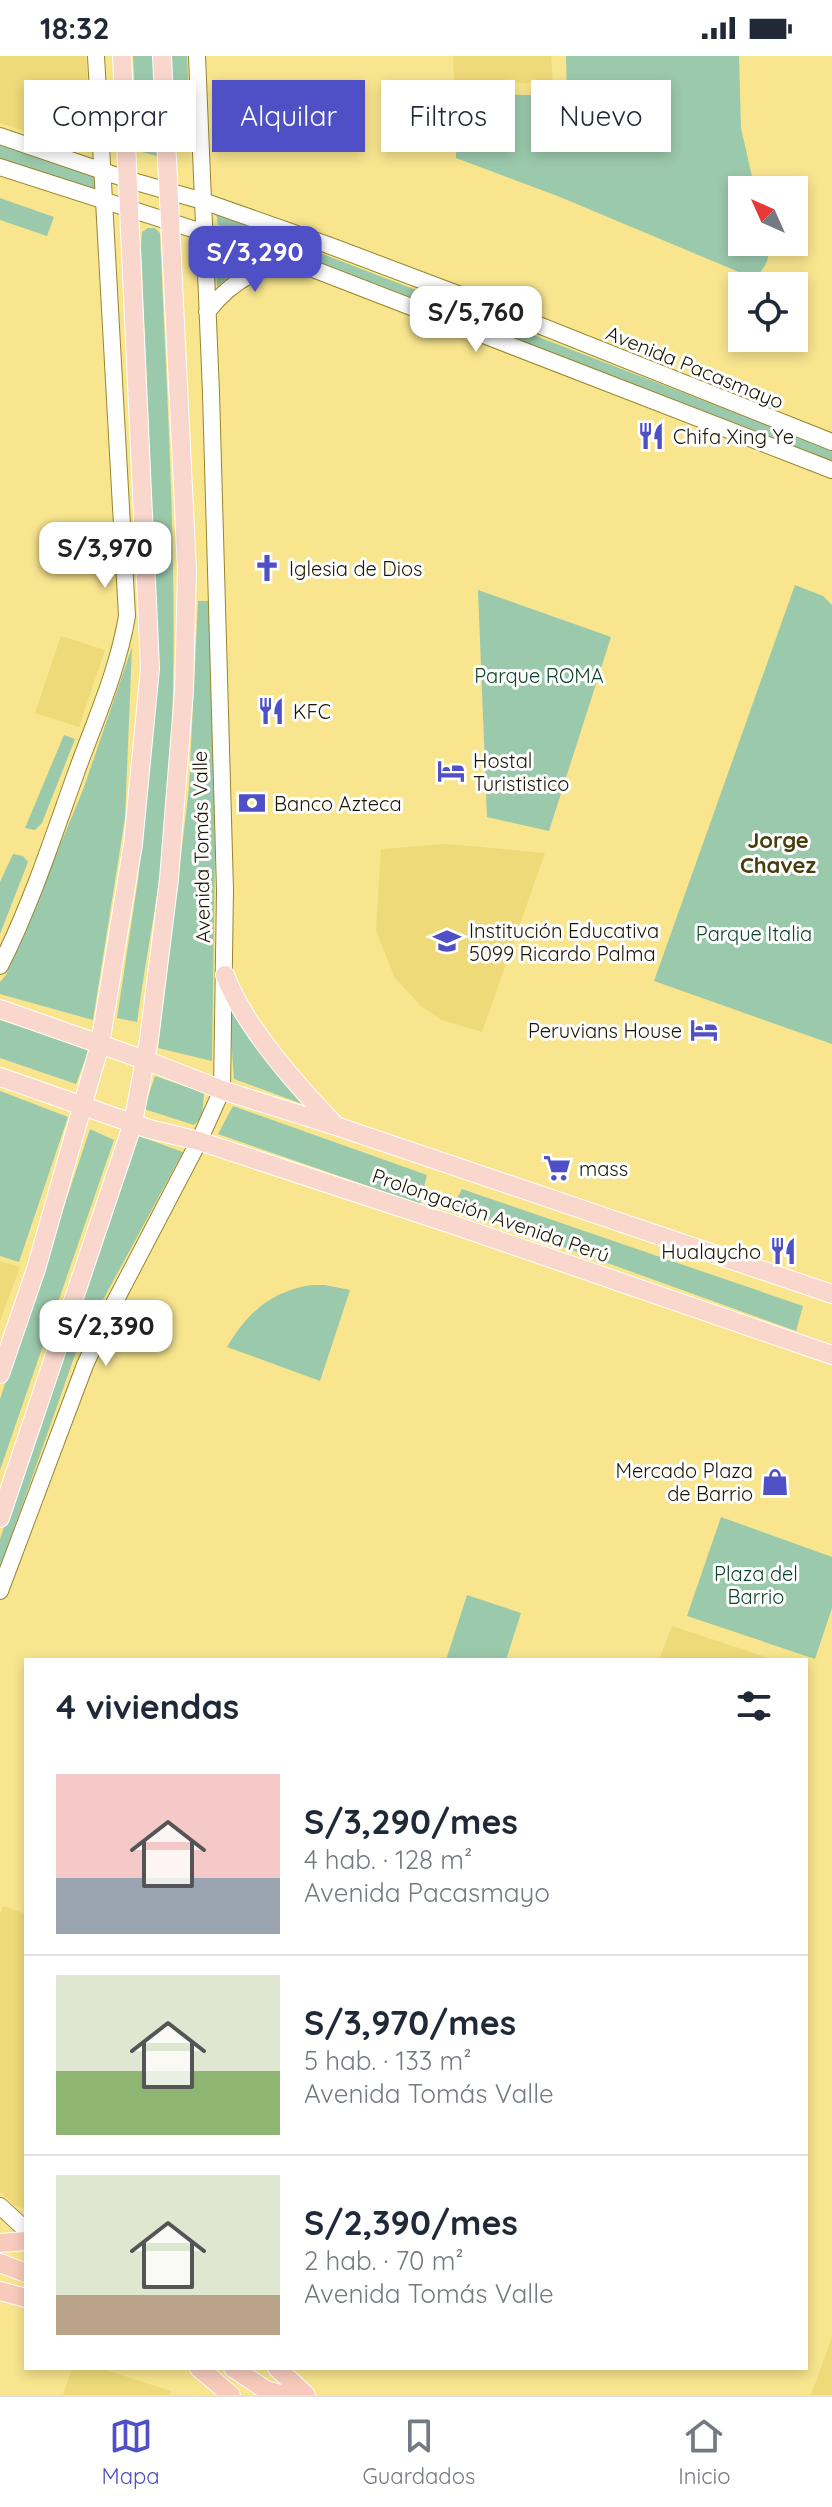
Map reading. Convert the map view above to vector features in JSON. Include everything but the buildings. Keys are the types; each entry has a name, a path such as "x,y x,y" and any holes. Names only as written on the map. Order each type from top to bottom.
{"highway":[{"path":"0,2243 24,2241"},
{"path":"0,2263 24,2272"},
{"path":"0,2291 24,2297"},
{"path":"201,2370 231,2395"},
{"path":"236,2370 266,2390 283,2395"},
{"path":"279,2370 306,2395"}],"main road":[{"path":"0,966 47,854 98,714 121,649 127,616 96,56"},
{"path":"0,1374 36,1269 100,1044 133,844 150,668 122,56"},
{"name":"Avenida Tomás Valle","path":"0,1518 133,1123 145,1060 169,879 184,691 187,570 162,56"},
{"name":"Avenida Tomás Valle","path":"0,1591 68,1405 91,1352 222,1090 224,838 197,56"},
{"name":"Avenida Pacasmayo","path":"0,136 328,245 832,442"},
{"path":"0,167 295,262 832,470"},
{"path":"207,312 227,289 252,273 295,262"},
{"path":"807,434 832,433"},
{"path":"225,975 242,1012 336,1126"},
{"name":"Prolongación Avenida Perú","path":"0,1009 222,1090 832,1294"},
{"name":"Prolongación Avenida Perú","path":"0,1077 133,1123 199,1141 457,1226 832,1355"},
{"path":"0,2206 24,2228"}],"shaded area":[{"path":"0,56 86,56 87,80 24,80 24,131 0,123"},
{"path":"453,56 551,56 553,80 515,83 515,80 454,80"},
{"path":"61,636 105,650 79,727 35,713"},
{"name":"Institución Educativa 5099 Ricardo Palma","path":"447,844 545,853 482,1032 442,1020 421,1006 395,978 376,931 381,849"},
{"path":"0,1261 20,1267 0,1321"},
{"path":"672,1626 769,1658 660,1658"},
{"path":"3,1906 24,1913 24,2208 14,2205 0,2192 0,1914"},
{"path":"832,2337 832,2395 811,2395"},
{"path":"71,2370 105,2370 171,2391 170,2395 63,2395"}],"green space":[{"path":"133,56 153,56 154,80 134,80"},
{"path":"171,56 187,56 188,80 172,80"},
{"path":"566,56 739,56 741,128 752,176 728,176 728,256 768,256 760,272 739,272 560,197 456,158 456,152 515,152 515,95 531,95 531,152 671,152 671,80 567,80"},
{"path":"0,136 24,144 24,152 47,152 102,171 100,200 0,167"},
{"path":"0,198 54,217 47,236 0,220"},
{"path":"216,213 832,450 832,465 218,225"},
{"path":"155,228 160,233 170,452 173,672 167,817 137,1022 117,1018 138,880 156,694 141,245 142,232"},
{"path":"215,241 264,258 233,274 217,287"},
{"name":"Parque Italia","path":"795,585 823,596 832,605 832,1044 654,981"},
{"name":"Parque ROMA","path":"478,590 611,637 549,831 487,817"},
{"path":"198,601 210,601 215,852 212,1061 158,1048 189,788"},
{"path":"132,647 125,818 93,1020 0,994 0,982 6,975 83,790"},
{"path":"64,735 75,739 42,823 35,830 25,828"},
{"path":"13,854 23,856 28,862 0,934 0,882"},
{"path":"229,1007 257,1049 305,1105 234,1079"},
{"path":"0,1020 89,1050 76,1084 0,1058"},
{"path":"155,1076 204,1093 202,1117 194,1125 144,1109"},
{"path":"0,1091 68,1117 19,1262 0,1256"},
{"path":"233,1106 427,1175 420,1204 218,1134"},
{"path":"90,1129 114,1140 0,1470 0,1399"},
{"path":"136,1135 183,1152 78,1346 0,1569 0,1539"},
{"path":"462,1189 803,1306 796,1331 452,1207"},
{"path":"311,1285 350,1290 320,1381 227,1347 252,1314 272,1298"},
{"name":"Plaza del Barrio","path":"721,1517 832,1557 832,1608 815,1659 687,1616"},
{"path":"467,1595 521,1613 507,1658 447,1658"}],"place":[{"name":"Chifa Xing Ye","path":"651,436"},
{"name":"Iglesia de Dios","path":"267,568"},
{"name":"KFC","path":"271,711"},
{"name":"Hostal Turististico","path":"451,771"},
{"name":"Banco Azteca","path":"252,803"},
{"name":"Institución Educativa 5099 Ricardo Palma","path":"447,941"},
{"name":"Peruvians House","path":"704,1030"},
{"name":"mass","path":"557,1168"},
{"name":"Hualaycho","path":"783,1251"},
{"name":"Mercado Plaza de Barrio","path":"775,1482"}],"district":[{"name":"Jorge Chavez","path":"778,852"}]}
